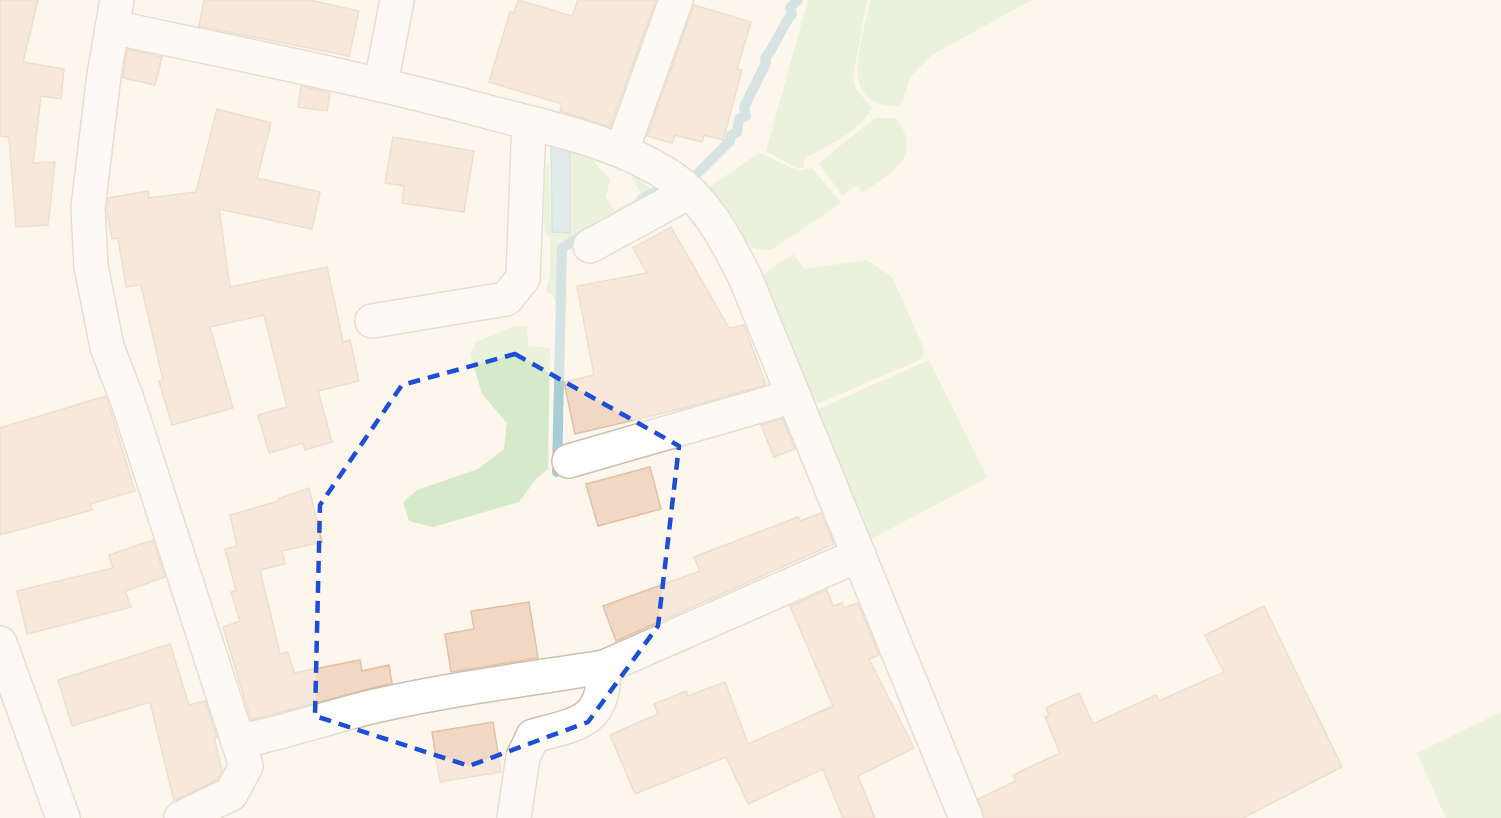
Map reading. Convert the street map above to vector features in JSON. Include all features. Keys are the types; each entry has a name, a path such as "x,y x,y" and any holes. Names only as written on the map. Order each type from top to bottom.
{"street":[{"path":"381,83 396,0"},
{"path":"622,150 676,0"},
{"path":"181,818 231,794 246,766 127,399 107,347 91,266 88,208 115,14 381,83 622,150 672,177 689,192 716,222 746,278 966,818"},
{"path":"372,321 506,299 514,291 523,278 529,123"},
{"path":"590,246 689,192"},
{"path":"569,461 794,396"},
{"path":"238,742 289,732 384,705 468,688 604,668 859,555"},
{"path":"0,643 63,818"},
{"path":"514,818 523,757 533,736 571,726 596,710 604,691 604,668"}],"highlighted area":[{"path":"515,354 679,446 658,626 588,722 469,766 315,716 320,505 402,385"}],"green space":[{"path":"808,0 867,0 853,76 856,89 872,108 859,125 833,143 805,158 804,167 798,169 766,151"},
{"path":"870,0 1032,0 933,54 911,76 900,106 879,103 866,96 859,84 859,52"},
{"path":"875,118 896,118 904,132 907,143 906,153 894,170 862,193 858,185 842,195 819,163"},
{"path":"585,151 610,180 606,196 614,211 642,195 631,177 639,178 653,191 560,247 557,305 553,296 546,291 550,274 550,237 546,234 540,187 549,162 551,233 570,234 571,153"},
{"path":"759,153 799,171 812,168 841,203 771,250 751,248 708,188"},
{"path":"793,254 805,269 867,260 892,277 924,349 922,359 807,408 758,278"},
{"path":"515,326 527,327 528,346 550,348 548,469 536,479 519,502 433,527 409,521 403,502 417,490 478,469 504,449 507,423 482,394 470,354 476,342"},
{"path":"929,360 987,478 871,539 812,412"},
{"path":"1501,712 1501,818 1446,818 1417,753"}],"water":[{"path":"551,145 570,152 570,233 552,232"}],"building":[{"path":"0,0 38,0 23,62 64,69 61,99 41,96 33,163 55,162 48,225 16,227 9,137 0,136"},
{"path":"204,0 309,0 359,11 349,56 199,26"},
{"path":"518,0 572,16 578,0 656,0 610,127 560,111 562,104 489,82 510,12 514,13"},
{"path":"694,5 751,22 737,69 742,70 723,140 704,135 702,142 675,135 672,143 647,136"},
{"path":"127,49 162,57 155,85 123,78"},
{"path":"301,86 330,93 327,111 298,107"},
{"path":"217,109 271,123 257,178 320,192 312,229 219,209 230,287 327,267 343,342 350,340 359,381 318,391 332,442 305,450 303,443 269,453 258,415 287,407 264,315 210,327 233,408 172,425 159,381 163,380 141,285 126,287 118,238 112,239 107,211 108,198 148,191 149,198 196,192"},
{"path":"393,137 474,151 464,212 402,203 404,186 385,183"},
{"path":"671,227 729,328 744,325 766,385 688,407 575,434 564,382 594,375 577,286 647,273 633,248"},
{"path":"106,396 135,491 90,504 92,510 0,535 0,428"},
{"path":"783,419 795,449 774,457 761,425"},
{"path":"650,467 661,509 598,526 586,484"},
{"path":"309,488 322,542 282,551 285,564 260,570 280,654 288,652 294,673 360,660 362,671 389,665 392,683 251,720 223,627 240,621 231,592 236,591 225,549 237,546 230,515 279,501 278,499"},
{"path":"821,513 834,544 616,641 603,606 700,571 694,557 798,517 800,521"},
{"path":"153,540 165,577 125,591 131,607 27,634 17,591 113,568 109,555"},
{"path":"827,590 833,606 842,603 844,608 858,603 879,655 869,659 914,748 858,776 875,818 843,818 823,769 748,804 726,757 635,794 610,735 658,714 654,704 686,691 688,696 725,682 748,744 833,706 790,606"},
{"path":"529,602 538,658 451,672 445,634 474,629 471,611"},
{"path":"1264,606 1342,767 1243,818 984,818 978,799 1016,781 1013,775 1060,753 1045,717 1049,715 1046,708 1079,693 1093,724 1156,695 1159,701 1224,672 1205,635"},
{"path":"170,644 189,705 205,701 217,737 214,737 222,771 217,780 174,801 150,702 72,726 58,680"},
{"path":"493,722 501,772 440,782 432,732"}],"waterway":[{"path":"693,178 730,141 730,136 737,132 739,119 746,116 744,107 766,63 765,58 792,14 790,8 798,0"},
{"path":"642,199 658,190"},
{"path":"557,472 562,248 585,234"}]}
